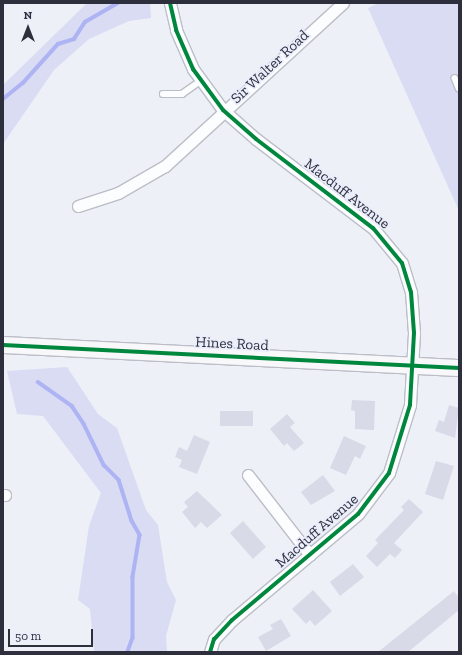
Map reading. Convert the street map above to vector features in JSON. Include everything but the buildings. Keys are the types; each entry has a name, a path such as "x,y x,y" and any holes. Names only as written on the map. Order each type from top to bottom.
{"street":[{"name":"Macduff Avenue","path":"170,3 176,30 193,69 223,110 256,140 386,241 402,263 411,292 414,333 408,418 389,473 358,514 232,620 214,640 210,652"},
{"name":"Sir Walter Road","path":"78,206 118,193 165,166 223,110 343,3"},
{"name":"Hines Road","path":"3,345 459,368"},
{"path":"248,475 310,555"}],"lane":[{"path":"455,78 459,88"},
{"path":"163,94 182,94 202,80"}],"shaded area":[{"path":"87,3 150,3 151,18 129,21 89,39 54,70 3,144 3,85"},
{"path":"379,3 459,3 459,211 368,8"},
{"path":"67,367 98,414 117,428 146,510 158,525 167,582 176,600 166,636 167,652 94,652 90,609 78,600 89,526 101,493 43,416 17,414 7,371"}],"waterway":[{"path":"3,99 23,83 58,44 74,39 85,22 118,3"},
{"path":"38,382 72,406 84,424 104,465 119,480 132,521 140,535 133,577 133,638 128,652"}],"cycle path":[{"path":"170,3 176,30 193,69 223,110 256,139 373,228 402,263 411,292 414,333 410,405 389,473 358,514 232,620 214,639 210,652"},
{"path":"3,345 459,368"}]}
